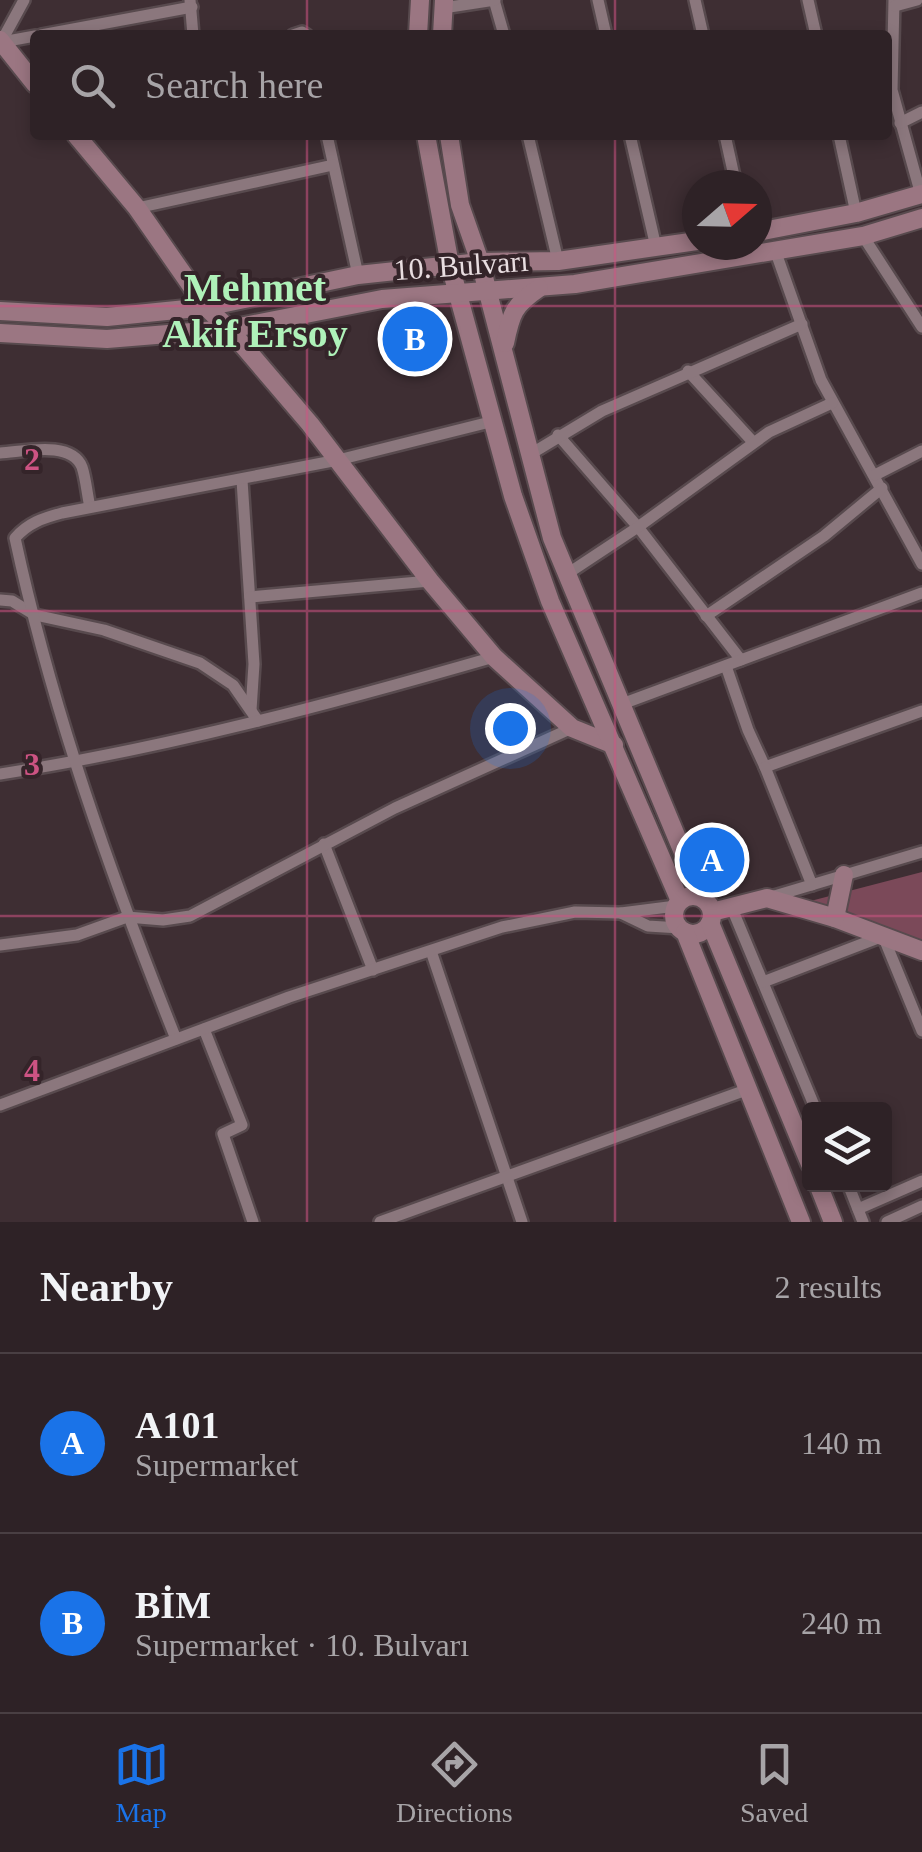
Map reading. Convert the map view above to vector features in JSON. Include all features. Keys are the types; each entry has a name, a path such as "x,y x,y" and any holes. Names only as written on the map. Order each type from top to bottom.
{"main road":[{"path":"418,30 420,0"},
{"path":"442,30 443,4"},
{"path":"0,42 30,78"},
{"path":"80,140 137,208 206,307 229,328 338,460 494,657 572,728 614,745"},
{"path":"427,140 450,265 512,496 550,601 678,904 674,918 802,1222"},
{"path":"451,140 460,205 504,348 552,538 714,910 802,1143"},
{"path":"772,229 856,213 921,195"},
{"path":"460,205 484,242 498,254 534,262"},
{"name":"10. Bulvarı","path":"0,333 107,339 229,328 382,299 540,287 864,236 922,218"},
{"name":"10. Bulvarı","path":"0,311 107,317 206,307 358,276 480,262 558,261 682,244"},
{"path":"504,348 510,318 519,302 540,287"},
{"path":"835,918 844,875"},
{"path":"678,904 690,896 714,910 767,898 835,918 922,951"},
{"path":"682,930 702,932 714,910"},
{"path":"821,1192 834,1222"}],"street":[{"path":"0,42 24,0"},
{"path":"443,4 495,0 503,30"},
{"path":"598,0 605,30"},
{"path":"695,0 702,30"},
{"path":"808,0 815,30"},
{"path":"917,0 895,3 892,90 921,195"},
{"path":"66,30 191,3 194,30"},
{"path":"0,42 30,37"},
{"path":"900,123 922,112"},
{"path":"329,140 358,276"},
{"path":"529,140 558,261"},
{"path":"631,140 656,248"},
{"path":"726,140 733,170"},
{"path":"839,140 856,213"},
{"path":"137,208 333,166"},
{"path":"864,236 922,327"},
{"path":"775,250 813,362 832,403 922,564"},
{"path":"529,456 558,435 688,371 802,324"},
{"path":"688,371 754,442"},
{"path":"567,574 754,442 832,403"},
{"path":"176,1039 127,917 49,684 15,538 40,519 338,460 494,421"},
{"path":"558,435 638,527 741,660"},
{"path":"0,453 61,450 75,456 82,467 90,507"},
{"path":"875,475 922,451"},
{"path":"242,480 254,716"},
{"path":"706,616 824,536 882,488"},
{"path":"250,597 430,581"},
{"path":"622,704 922,593"},
{"path":"0,600 12,601 33,614 104,630 200,664 233,686 254,716"},
{"path":"0,774 77,762 254,716 316,709 494,657"},
{"path":"726,666 812,885"},
{"path":"765,767 922,710"},
{"path":"0,945 77,935 127,917 163,920 190,916 394,808 572,728"},
{"path":"324,844 373,970"},
{"path":"767,898 922,852"},
{"path":"0,1106 204,1029 502,927 576,912 622,913 678,904"},
{"path":"714,910 764,982 813,1102"},
{"path":"622,913 648,926 682,930"},
{"path":"764,982 883,936 922,1031"},
{"path":"430,951 522,1222"},
{"path":"204,1029 242,1125 223,1134 253,1222"},
{"path":"380,1222 746,1090"},
{"path":"851,1192 861,1216 922,1182"},
{"path":"887,1222 922,1206"}],"shaded area":[{"path":"922,872 922,946 799,904"}],"place":[{"name":"BİM","path":"415,339"},
{"name":"A101","path":"712,860"}],"district":[{"name":"Mehmet Akif Ersoy","path":"255,310"}]}
